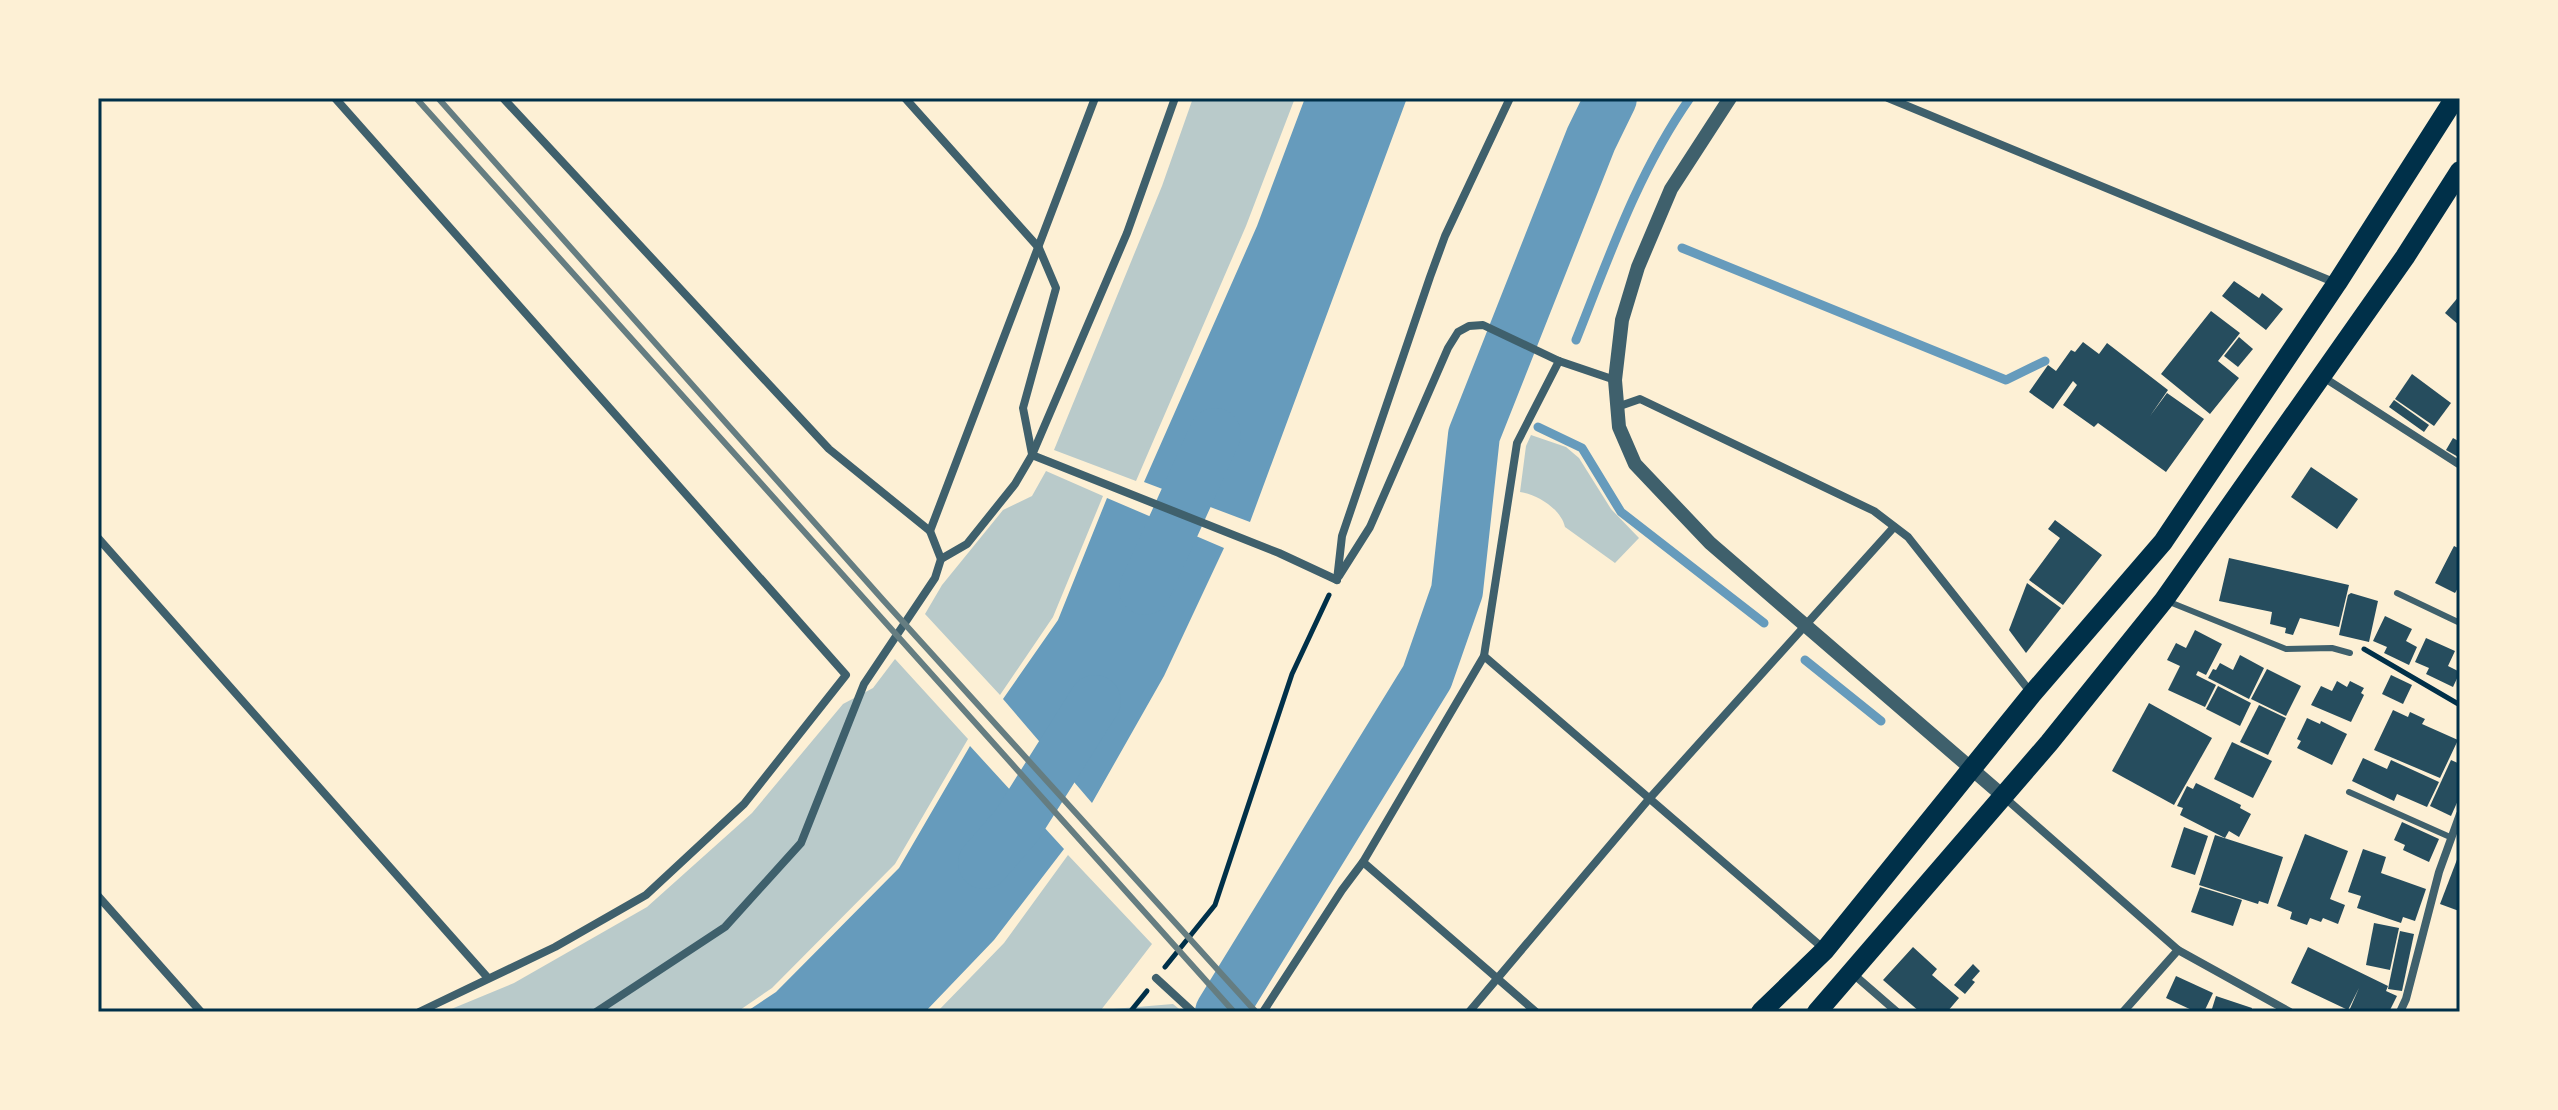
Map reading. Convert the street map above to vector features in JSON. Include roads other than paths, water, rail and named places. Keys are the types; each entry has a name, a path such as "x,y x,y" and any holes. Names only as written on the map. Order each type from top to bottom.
{"main road":[{"path":"1761,1012 1825,950 2032,694 2163,542 2337,283 2455,98"},
{"path":"1817,1012 2003,796 2164,600 2405,257 2460,171"}],"street":[{"path":"335,98 846,675 864,684"},
{"path":"503,98 829,449 930,531 941,559 935,578 864,684 801,843 725,927 596,1012"},
{"path":"905,98 1039,248 1056,288 1023,408 1032,455"},
{"path":"930,531 1095,98"},
{"path":"941,559 967,544 1015,484 1032,455 1127,233 1175,98"},
{"path":"1337,580 1342,536 1440,250 1510,98"},
{"path":"1730,98 1671,189 1651,233 1622,320 1615,380 1617,407 1619,427 1635,464 1710,543 2178,950 2290,1012"},
{"path":"1888,98 2337,283"},
{"path":"1337,580 1370,527 1448,348 1458,332 1469,326 1483,325 1559,361 1615,380"},
{"path":"1263,1012 1363,862 1484,656 1517,443 1559,361"},
{"path":"2320,375 2460,465"},
{"path":"1617,407 1640,399 1874,511 1908,537 2032,694"},
{"path":"1032,455 1279,553 1337,580"},
{"path":"1469,1012 1649,799 1894,527"},
{"path":"98,538 488,978"},
{"path":"1484,656 1825,950"},
{"path":"419,1012 555,947 646,895 744,804 846,675"},
{"path":"2400,1012 2450,837 2460,814"},
{"path":"1363,862 1536,1012"},
{"path":"98,896 201,1012"},
{"path":"2123,1012 2178,950"},
{"path":"1851,972 1897,1012"},
{"path":"1156,978 1191,1010"}],"lane":[{"path":"2397,593 2460,623"},
{"path":"2164,600 2286,649 2332,648 2350,653"},
{"path":"2349,792 2450,837"}],"water":[{"path":"1305,98 1407,98 1250,522 1144,482 1257,226"},
{"path":"1107,498 1224,548 1164,676 1092,803 1003,699 1058,620"},
{"path":"970,746 1064,849 994,940 925,1012 746,1012 776,992 899,868"}],"waterway":[{"path":"1221,1012 1427,677 1457,591 1474,435 1591,139 1611,98"},
{"path":"1576,340 1640,185 1690,98"},
{"path":"1682,248 2006,380 2045,361"},
{"path":"1538,427 1582,448 1621,512 1764,623"},
{"path":"1145,589 1215,434"},
{"path":"1805,660 1881,721"},
{"path":"984,863 1017,825 1095,701"}],"railway":[{"path":"416,98 1234,1012"},
{"path":"438,98 884,601 1256,1012"}]}
